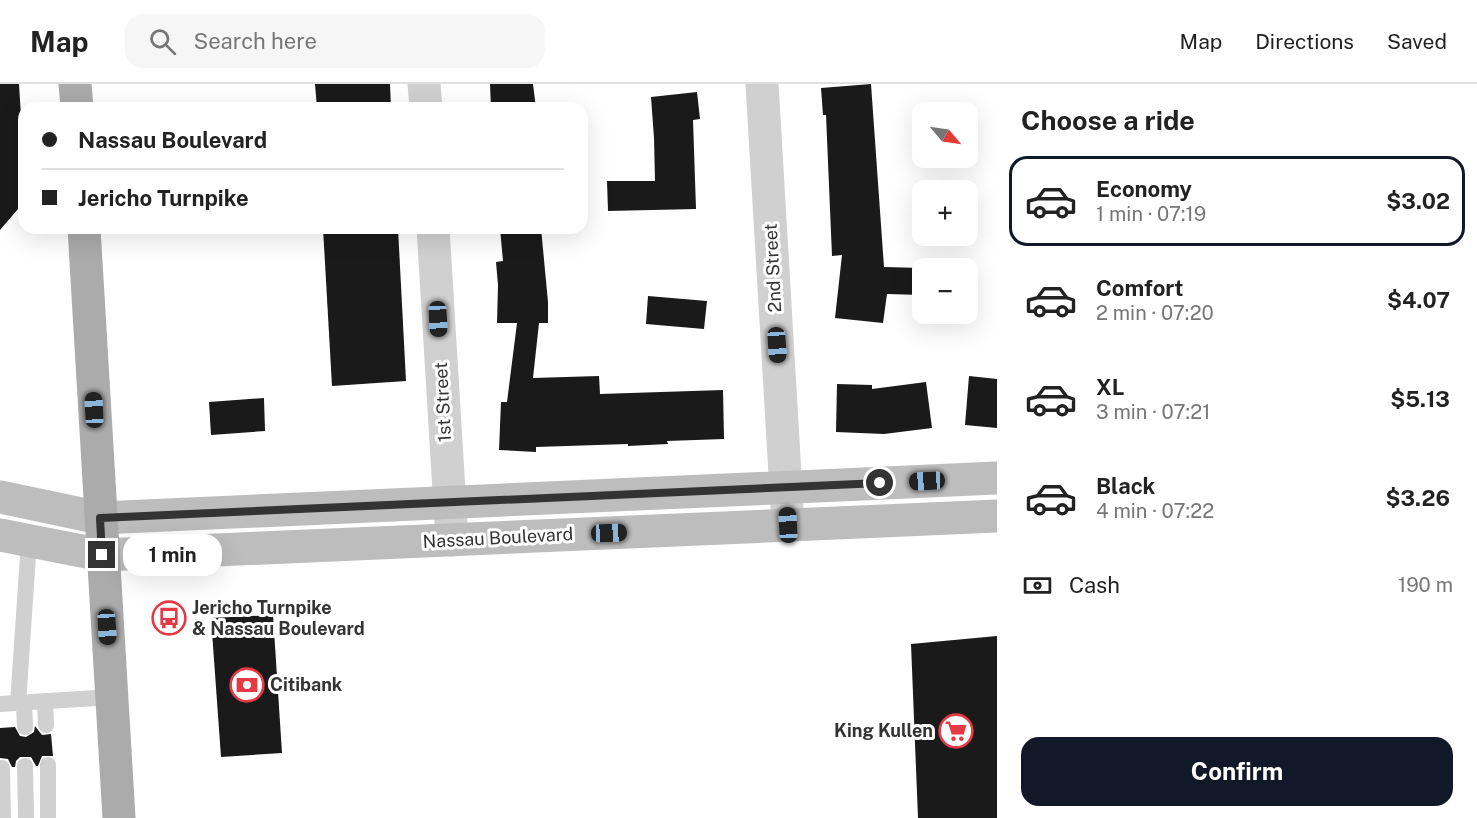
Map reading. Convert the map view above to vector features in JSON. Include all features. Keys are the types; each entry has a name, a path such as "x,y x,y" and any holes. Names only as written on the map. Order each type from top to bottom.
{"main road":[{"path":"75,84 76,102"},
{"path":"84,234 119,818"},
{"name":"Nassau Boulevard","path":"0,497 100,518 997,478"},
{"name":"Nassau Boulevard","path":"14,538 102,555 997,516"}],"street":[{"path":"424,84 426,102"},
{"name":"2nd Street","path":"762,84 788,525"},
{"name":"1st Street","path":"433,234 452,540"}],"lane":[{"path":"14,538 21,703 25,727"},
{"path":"0,704 112,698"},
{"path":"45,701 46,725"},
{"path":"48,765 48,818"},
{"path":"25,766 26,818"},
{"path":"2,768 3,818"}],"building":[{"path":"0,84 19,84 18,209 0,230"},
{"path":"315,84 390,84 391,102 316,102"},
{"path":"490,84 533,84 535,102 491,102"},
{"path":"871,84 884,267 912,268 912,295 887,294 883,323 835,318 842,255 832,256 826,115 823,115 821,88"},
{"path":"697,92 700,119 693,120 696,209 608,211 607,181 655,181 651,97"},
{"path":"323,234 398,234 406,381 332,386"},
{"path":"501,234 542,234 548,323 539,323 533,378 599,376 600,394 723,390 724,439 667,441 668,444 628,446 628,444 536,447 536,452 499,450 501,402 507,402 517,323 497,323 496,262 503,261"},
{"path":"648,296 707,301 704,329 646,324"},
{"path":"969,376 997,379 997,428 965,425"},
{"path":"926,382 932,428 884,434 836,432 837,384 872,385 872,389"},
{"path":"264,398 265,431 211,435 209,402"},
{"name":"Citibank","path":"273,615 282,753 221,757 211,618"},
{"name":"King Kullen","path":"997,636 997,818 918,818 911,644"},
{"path":"35,726 42,735 51,734 53,756 42,756 38,766 31,757 20,757 15,767 12,767 8,759 0,758 0,728 15,727 20,736 26,737 34,732"}],"place":[{"name":"Jericho Turnpike & Nassau Boulevard","path":"169,618"},
{"name":"Citibank","path":"247,685"},
{"name":"King Kullen","path":"956,731"}],"route":[{"path":"102,555 100,518 880,483"}]}
